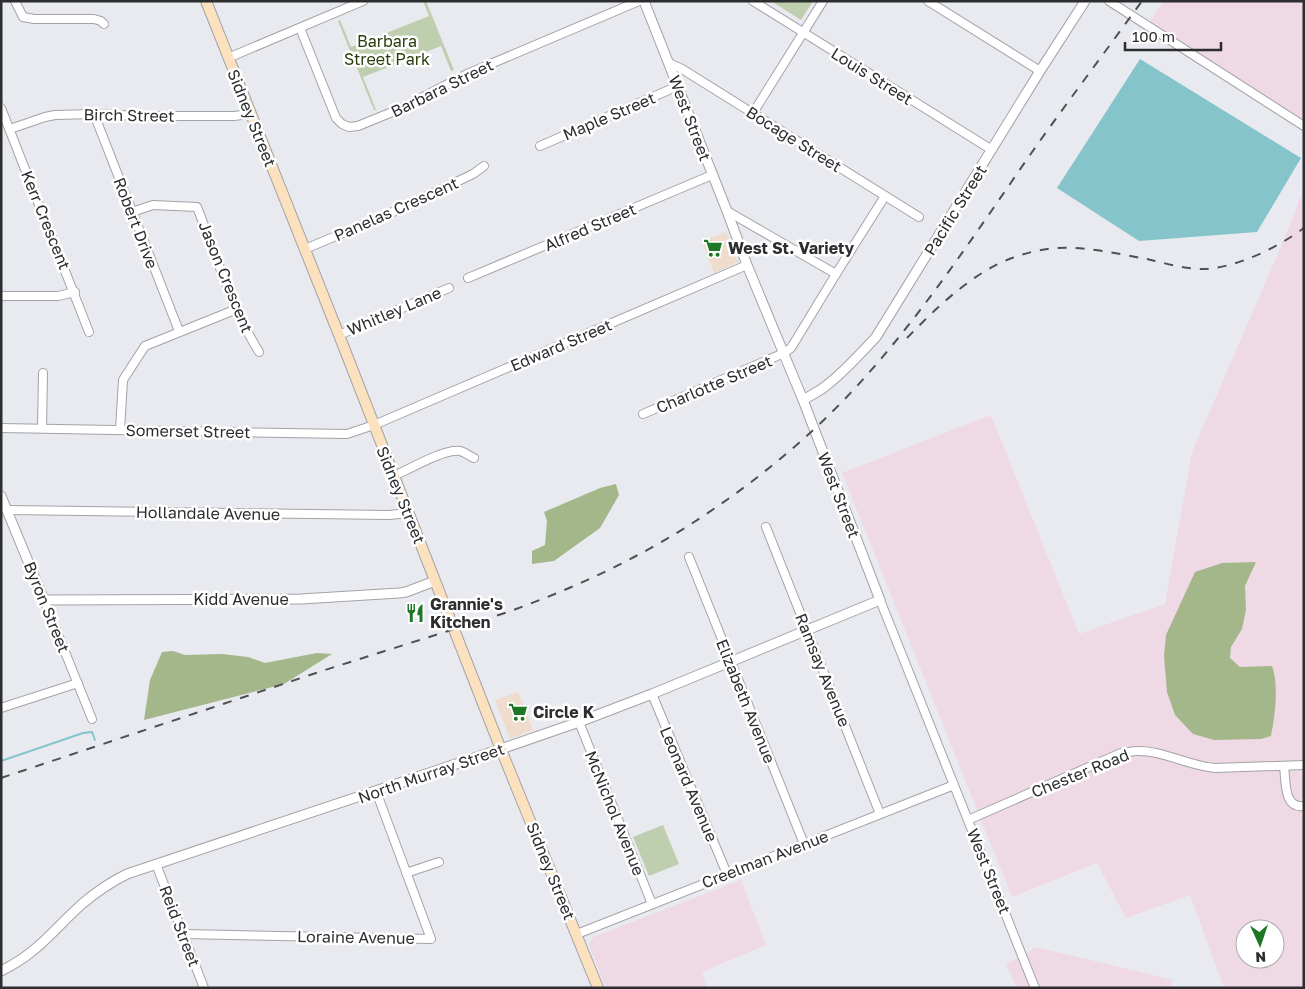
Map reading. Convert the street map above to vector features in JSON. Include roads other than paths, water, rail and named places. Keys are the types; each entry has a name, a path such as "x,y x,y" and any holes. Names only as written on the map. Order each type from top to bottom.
{"main road":[{"name":"Sidney Street","path":"206,1 436,580 501,749 598,988"}],"street":[{"path":"15,1 23,17 34,19 94,19 104,24"},
{"path":"228,58 363,1"},
{"name":"Barbara Street","path":"300,28 336,118 342,124 349,127 358,126 402,108 467,74 639,1"},
{"name":"West Street","path":"644,1 747,265 803,400 880,600 1036,988"},
{"name":"Louis Street","path":"753,1 992,150"},
{"path":"753,113 823,1"},
{"path":"928,1 1040,71"},
{"name":"Pacific Street","path":"803,400 838,376 876,337 1085,1"},
{"path":"1109,1 1304,126"},
{"name":"Bocage Street","path":"669,63 682,69 919,217"},
{"name":"Maple Street","path":"540,146 678,86"},
{"name":"Kerr Crescent","path":"1,108 90,332"},
{"name":"Birch Street","path":"10,129 45,117 94,114 234,116 250,114"},
{"name":"Robert Drive","path":"94,114 179,331"},
{"name":"Panelas Crescent","path":"305,250 400,209 473,174 484,166"},
{"name":"Alfred Street","path":"468,278 712,175"},
{"path":"784,353 791,348 885,196"},
{"name":"Jason Crescent","path":"132,212 153,205 197,207 237,309 249,336 259,352"},
{"path":"727,211 836,274"},
{"name":"Edward Street","path":"374,425 747,265"},
{"name":"Whitley Lane","path":"339,335 449,288"},
{"path":"1,296 58,296 75,292"},
{"path":"120,430 123,380 145,346 237,309"},
{"name":"Charlotte Street","path":"643,414 784,353"},
{"path":"42,428 43,373"},
{"name":"Somerset Street","path":"1,428 347,434 374,425"},
{"path":"394,476 440,454 454,451 465,453 474,458"},
{"name":"Byron Street","path":"1,496 92,719"},
{"name":"Hollandale Avenue","path":"7,510 389,515 408,513"},
{"name":"Ramsay Avenue","path":"766,527 880,814"},
{"name":"Elizabeth Avenue","path":"689,557 804,844"},
{"name":"Kidd Avenue","path":"44,600 302,599 398,594 436,580"},
{"name":"North Murray Street","path":"1,971 34,951 82,904 112,882 127,874 579,722 880,600"},
{"path":"1,708 78,683"},
{"name":"Leonard Avenue","path":"652,694 727,874"},
{"name":"McNichol Avenue","path":"579,722 652,904"},
{"name":"Chester Road","path":"968,820 1121,754 1136,751 1152,752 1215,768 1304,765"},
{"path":"1284,766 1287,795 1290,801 1298,807 1304,806"},
{"name":"Creelman Avenue","path":"577,934 954,785"},
{"name":"Loraine Avenue","path":"183,934 431,939 376,791"},
{"path":"406,873 439,862"},
{"name":"Reid Street","path":"156,864 204,988"}],"water":[{"path":"1140,59 1301,158 1257,232 1139,241 1057,188"}],"waterway":[{"path":"1,761 83,733 92,732 95,740"}],"railway":[{"path":"1,778 524,606 621,564 687,527 712,510 762,474 808,435 855,389 879,361 947,274 1042,138 1142,1"},
{"path":"907,338 955,292 983,272 997,264 1028,253 1039,250 1078,248 1147,259 1182,267 1196,269 1216,268 1256,256 1304,228"}],"place":[{"name":"West St. Variety","path":"713,248"},
{"name":"Grannie's Kitchen","path":"415,613"},
{"name":"Circle K","path":"518,712"}],"park label":[{"name":"Barbara Street Park","path":"387,50"}]}
